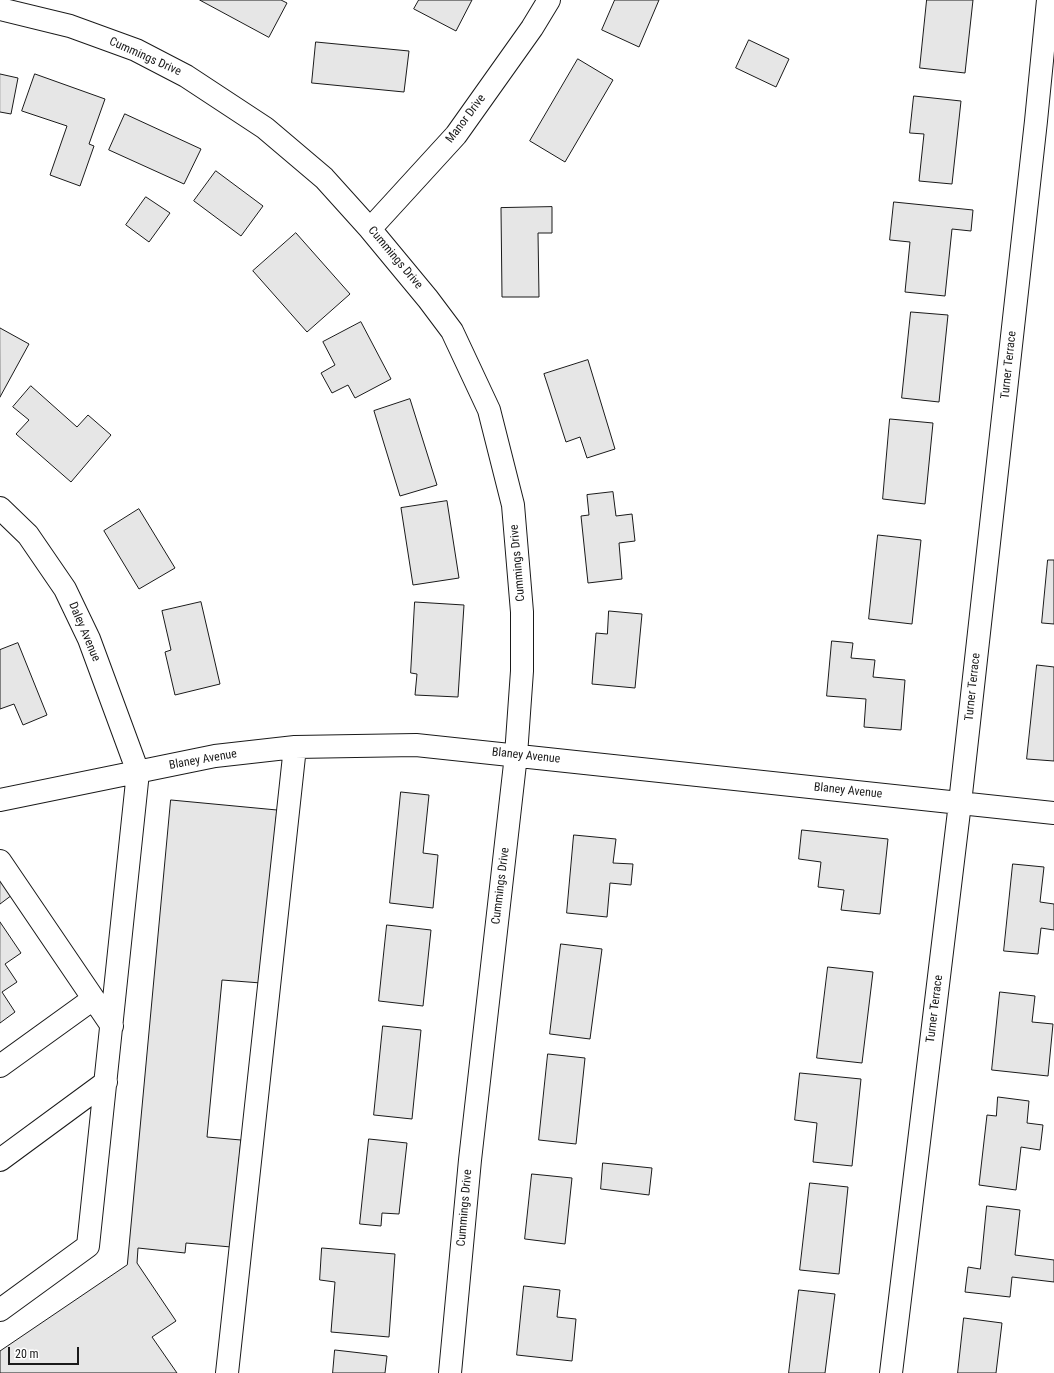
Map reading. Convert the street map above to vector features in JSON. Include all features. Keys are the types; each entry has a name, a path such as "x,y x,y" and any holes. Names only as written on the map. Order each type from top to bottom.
{"street":[{"name":"Manor Drive","path":"370,229 456,135 532,28 548,0"},
{"name":"Turner Terrace","path":"891,1373 960,803 1036,121 1048,0"},
{"name":"Cummings Drive","path":"0,9 70,26 136,50 186,76 265,128 324,178 370,229 428,299 452,331 489,410 513,505 522,612 522,671 516,755 470,1160 450,1373"},
{"name":"Daley Avenue","path":"0,508 28,535 65,589 89,639 138,772"},
{"name":"Blaney Avenue","path":"0,800 216,756 294,746 416,744 1054,813"},
{"path":"227,1373 294,746"},
{"path":"0,1310 88,1246 138,772"},
{"path":"0,861 112,1026"},
{"path":"0,1066 93,999"},
{"path":"0,1160 106,1082"}],"building":[{"path":"200,0 281,0 287,3 269,37"},
{"path":"419,0 472,0 456,31 414,9"},
{"path":"615,0 659,0 639,47 602,30"},
{"path":"927,0 973,0 965,73 920,68"},
{"path":"749,40 789,59 776,87 736,68"},
{"path":"316,42 409,51 404,92 312,83"},
{"path":"578,59 613,80 565,162 530,141"},
{"path":"0,74 18,78 11,114 0,112"},
{"path":"35,74 105,99 89,144 94,146 80,186 50,175 67,126 22,111"},
{"path":"914,96 961,101 952,184 919,181 924,134 910,133"},
{"path":"125,114 201,149 184,184 109,150"},
{"path":"216,171 263,206 241,236 194,201"},
{"path":"146,197 170,213 149,242 126,225"},
{"path":"894,202 973,210 971,231 952,229 945,296 905,292 910,242 890,240"},
{"path":"552,207 552,233 538,233 539,297 502,297 501,208"},
{"path":"296,233 350,294 307,332 253,271"},
{"path":"911,312 948,315 939,402 902,398"},
{"path":"361,322 391,379 355,398 348,385 332,393 321,373 335,365 323,342"},
{"path":"0,328 29,344 0,397"},
{"path":"588,360 615,449 587,458 580,437 566,442 544,374"},
{"path":"31,386 77,427 88,415 111,435 71,482 16,434 29,420 13,407"},
{"path":"410,399 437,485 400,496 374,411"},
{"path":"890,419 933,423 925,504 883,499"},
{"path":"613,492 616,516 632,514 635,541 619,543 622,579 588,583 581,516 589,515 587,495"},
{"path":"447,501 459,578 413,585 401,508"},
{"path":"139,509 175,568 139,589 104,531"},
{"path":"878,535 921,540 912,624 869,619"},
{"path":"1048,560 1054,560 1054,624 1042,623"},
{"path":"201,602 220,684 175,695 165,652 171,650 162,611"},
{"path":"415,602 464,605 458,697 415,695 417,674 411,673"},
{"path":"609,611 642,614 635,688 592,684 596,633 607,634"},
{"path":"832,641 853,643 851,658 875,660 873,677 905,680 901,730 864,727 866,699 827,696"},
{"path":"18,643 47,715 23,725 14,704 0,709 0,650"},
{"path":"1037,665 1054,667 1054,761 1027,759"},
{"path":"401,792 429,795 423,853 438,855 433,908 390,903"},
{"path":"171,800 277,810 261,983 222,980 207,1137 241,1140 231,1247 186,1243 185,1253 138,1248 137,1263 176,1321 152,1337 177,1373 0,1373 0,1351 127,1265"},
{"path":"802,830 888,839 880,914 841,910 844,890 818,887 821,862 799,859"},
{"path":"574,835 616,839 613,863 633,864 631,885 610,883 607,917 567,913"},
{"path":"1013,864 1044,867 1040,902 1054,904 1054,930 1041,928 1038,954 1004,951"},
{"path":"0,877 12,895 0,904"},
{"path":"0,922 21,953 5,964 17,982 2,992 15,1012 0,1023"},
{"path":"387,925 431,930 423,1006 379,1001"},
{"path":"561,944 602,949 590,1039 550,1034"},
{"path":"828,967 873,972 862,1063 817,1058"},
{"path":"1000,992 1035,996 1032,1022 1053,1024 1048,1076 992,1070"},
{"path":"383,1026 421,1030 412,1119 374,1115"},
{"path":"548,1054 585,1058 576,1144 539,1140"},
{"path":"800,1073 861,1079 852,1166 813,1162 817,1123 795,1120"},
{"path":"998,1097 1029,1101 1027,1123 1043,1125 1040,1150 1021,1147 1016,1190 979,1185 987,1115 996,1116"},
{"path":"369,1139 407,1143 399,1214 382,1213 381,1226 360,1224"},
{"path":"603,1163 652,1168 649,1195 601,1189"},
{"path":"532,1174 572,1178 565,1244 525,1239"},
{"path":"810,1183 848,1187 839,1274 800,1270"},
{"path":"987,1206 1020,1210 1015,1255 1054,1260 1054,1282 1012,1277 1010,1297 965,1292 968,1267 980,1269"},
{"path":"322,1248 395,1254 389,1337 331,1332 335,1282 320,1280"},
{"path":"524,1286 560,1290 557,1317 576,1319 572,1361 517,1355"},
{"path":"799,1290 835,1294 825,1373 789,1373"},
{"path":"964,1318 1002,1323 996,1373 958,1373"},
{"path":"335,1350 387,1356 385,1373 333,1373"}]}
